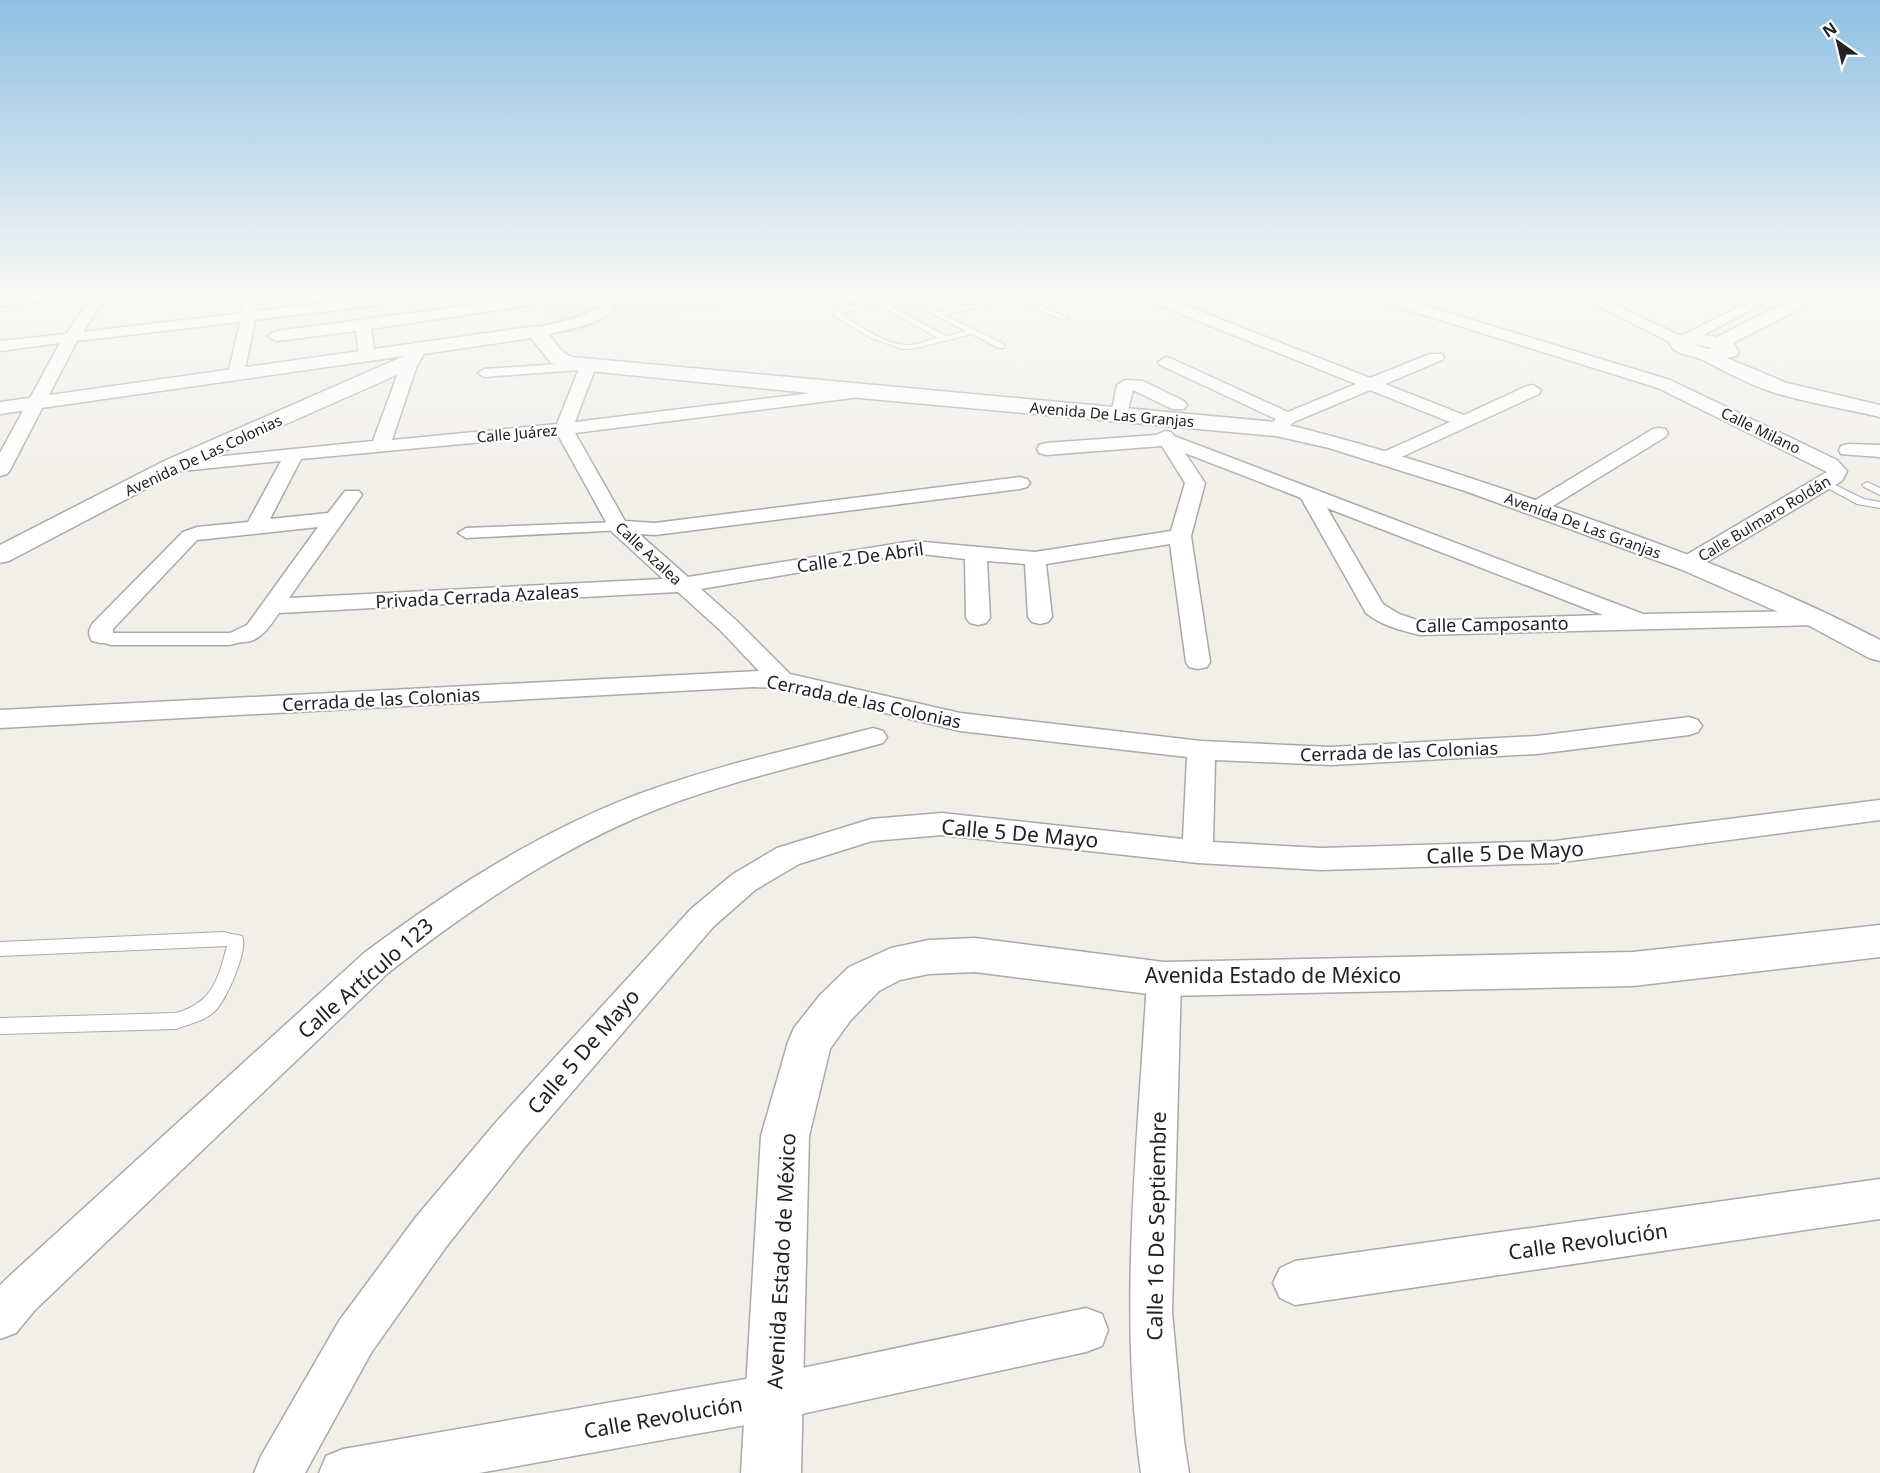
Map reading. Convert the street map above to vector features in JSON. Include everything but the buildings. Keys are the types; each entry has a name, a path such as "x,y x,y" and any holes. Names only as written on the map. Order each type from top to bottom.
{"street":[{"path":"0,470 58,362"},
{"path":"236,374 239,362"},
{"path":"0,408 316,362"},
{"name":"Avenida De Las Colonias","path":"0,555 172,466 399,362"},
{"path":"381,445 413,362"},
{"name":"Avenida De Las Granjas","path":"570,362 588,366 860,392 1131,415 1282,424 1536,508 1689,563 1816,618 1880,652"},
{"path":"1166,362 1282,424 1424,362"},
{"path":"1313,362 1466,422"},
{"name":"Calle Milano","path":"1591,362 1664,384 1830,464 1831,477"},
{"path":"1726,362 1731,368 1782,388 1880,411"},
{"path":"1745,362 1801,384 1840,394 1880,400"},
{"path":"484,373 588,366 564,429"},
{"path":"1178,405 1137,385 1130,383 1125,386 1131,415 1168,440 1195,483 1180,536 1198,662"},
{"path":"1386,458 1533,390"},
{"name":"Calle Juárez","path":"172,466 564,429 860,392"},
{"name":"Calle Azalea","path":"564,429 618,527 729,626 781,680"},
{"path":"1536,508 1659,433"},
{"path":"1046,448 1168,440"},
{"name":"Calle Camposanto","path":"1168,440 1640,621"},
{"path":"1848,450 1880,451"},
{"path":"256,526 294,454"},
{"name":"Calle Bulmaro Roldán","path":"1689,563 1831,477"},
{"path":"466,533 618,527 655,529 1020,483"},
{"name":"Calle Camposanto","path":"1308,492 1374,608 1385,617 1401,624 1420,628 1816,618"},
{"path":"335,519 206,530 189,536 101,628 101,636 111,639 229,639 255,630 271,606 335,519 352,495"},
{"name":"Calle 2 De Abril","path":"683,585 913,547 1035,559 1180,536"},
{"path":"976,553 978,618"},
{"path":"1035,559 1040,617"},
{"name":"Privada Cerrada Azaleas","path":"271,606 683,585"},
{"name":"Cerrada de las Colonias","path":"0,719 753,679 781,680 960,722 1201,750 1331,756 1537,745 1689,726"},
{"name":"Calle Artículo 123","path":"0,1317 20,1295 375,963 444,911 491,880 572,837 644,803 709,781 873,737"},
{"path":"1198,852 1201,750"},
{"name":"Calle 5 De Mayo","path":"278,1473 355,1337 431,1232 511,1134 702,918 744,882 788,856 871,830 942,824 1198,852 1321,859 1555,852 1880,810"},
{"name":"Avenida Estado de México","path":"771,1473 785,1136 810,1042 835,1008 864,979 891,966 929,957 975,955 1164,979 1633,969 1880,941"},
{"name":"Calle 16 De Septiembre","path":"1164,979 1150,1312 1160,1441 1165,1473"},
{"name":"Calle Revolución","path":"1295,1282 1880,1199"},
{"name":"Calle Revolución","path":"343,1473 774,1397 1086,1330"}],"lane":[{"path":"1831,477 1861,502 1880,505"},
{"path":"1867,485 1880,492"},
{"path":"0,949 223,939 236,941 235,951 214,1002 197,1014 176,1021 0,1026"}]}
